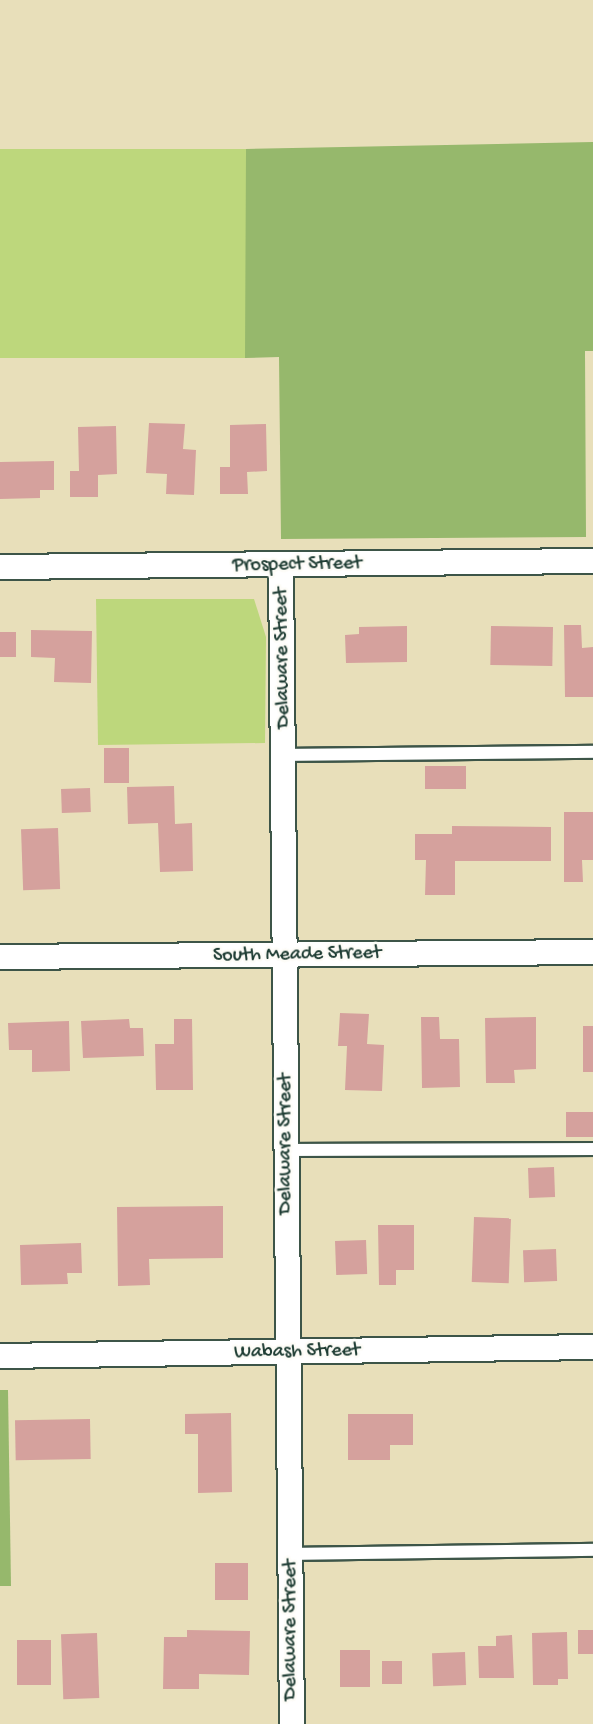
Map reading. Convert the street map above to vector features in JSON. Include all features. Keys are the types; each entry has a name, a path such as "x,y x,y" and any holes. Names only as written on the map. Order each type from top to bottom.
{"street":[{"name":"Prospect Street","path":"0,567 593,561"},
{"name":"Delaware Street","path":"281,565 292,1724"},
{"name":"South Meade Street","path":"0,957 593,952"},
{"name":"Wabash Street","path":"0,1356 593,1347"}],"lane":[{"path":"284,755 593,752"},
{"path":"285,1149 593,1149"},
{"path":"291,1554 593,1550"}],"green space":[{"path":"593,142 593,351 585,351 586,537 281,539 279,357 245,358 246,149"},
{"path":"0,149 246,149 246,358 0,358"},
{"path":"96,599 254,599 266,637 265,743 98,745"},
{"path":"0,1390 8,1390 11,1586 0,1586"}],"building":[{"path":"149,423 185,424 183,449 196,450 194,495 166,494 167,474 146,473"},
{"path":"266,424 267,471 247,472 248,494 220,494 220,467 230,467 230,425"},
{"path":"116,426 117,474 98,475 98,497 70,497 70,471 79,471 78,427"},
{"path":"54,461 54,490 40,490 40,498 0,499 0,462"},
{"path":"564,625 581,625 582,648 593,647 593,697 565,697"},
{"path":"407,626 407,662 346,663 345,635 359,634 359,627"},
{"path":"491,626 553,627 552,666 490,665"},
{"path":"31,630 92,631 91,683 54,682 55,658 31,657"},
{"path":"0,632 16,632 16,657 0,657"},
{"path":"104,748 129,748 129,783 104,783"},
{"path":"425,766 466,766 466,789 425,789"},
{"path":"174,786 175,824 192,823 193,871 160,872 158,823 128,824 127,787"},
{"path":"90,788 91,812 62,813 61,789"},
{"path":"564,812 593,812 593,860 582,860 583,882 564,882"},
{"path":"452,826 551,827 551,861 455,861 455,895 425,895 426,860 415,860 415,834 452,834"},
{"path":"58,828 60,889 23,890 21,829"},
{"path":"340,1013 369,1014 367,1044 384,1045 382,1091 345,1090 347,1046 338,1046"},
{"path":"421,1017 439,1017 440,1039 459,1039 460,1087 422,1088"},
{"path":"536,1017 536,1069 514,1070 515,1083 486,1083 485,1018"},
{"path":"129,1019 130,1028 143,1028 144,1056 83,1058 81,1021"},
{"path":"174,1019 192,1019 193,1090 156,1090 155,1044 174,1044"},
{"path":"69,1021 70,1071 32,1072 32,1050 9,1050 8,1023"},
{"path":"583,1026 593,1026 593,1072 583,1072"},
{"path":"566,1112 593,1112 593,1137 566,1137"},
{"path":"554,1167 555,1197 529,1198 528,1168"},
{"path":"223,1206 223,1258 149,1259 150,1285 118,1286 117,1207"},
{"path":"474,1217 511,1218 509,1283 472,1282"},
{"path":"378,1225 414,1225 414,1270 396,1270 396,1285 379,1285"},
{"path":"366,1240 367,1274 336,1275 335,1241"},
{"path":"81,1243 82,1273 67,1273 68,1284 21,1285 20,1245"},
{"path":"556,1249 557,1281 524,1282 523,1250"},
{"path":"231,1413 232,1492 198,1493 198,1434 185,1434 185,1414"},
{"path":"348,1414 413,1414 413,1445 390,1445 390,1460 348,1460"},
{"path":"90,1419 91,1459 16,1460 15,1420"},
{"path":"215,1563 248,1563 248,1600 215,1600"},
{"path":"187,1630 250,1631 249,1675 199,1674 199,1689 163,1689 164,1637 187,1637"},
{"path":"578,1630 593,1630 593,1654 578,1654"},
{"path":"567,1632 568,1679 558,1679 558,1685 533,1685 532,1633"},
{"path":"97,1633 99,1698 63,1699 61,1634"},
{"path":"512,1635 514,1678 479,1678 478,1646 496,1646 496,1636"},
{"path":"17,1640 51,1640 51,1685 17,1685"},
{"path":"340,1650 370,1650 370,1687 340,1687"},
{"path":"465,1652 466,1685 433,1686 432,1653"},
{"path":"382,1661 402,1661 402,1684 382,1684"}]}
